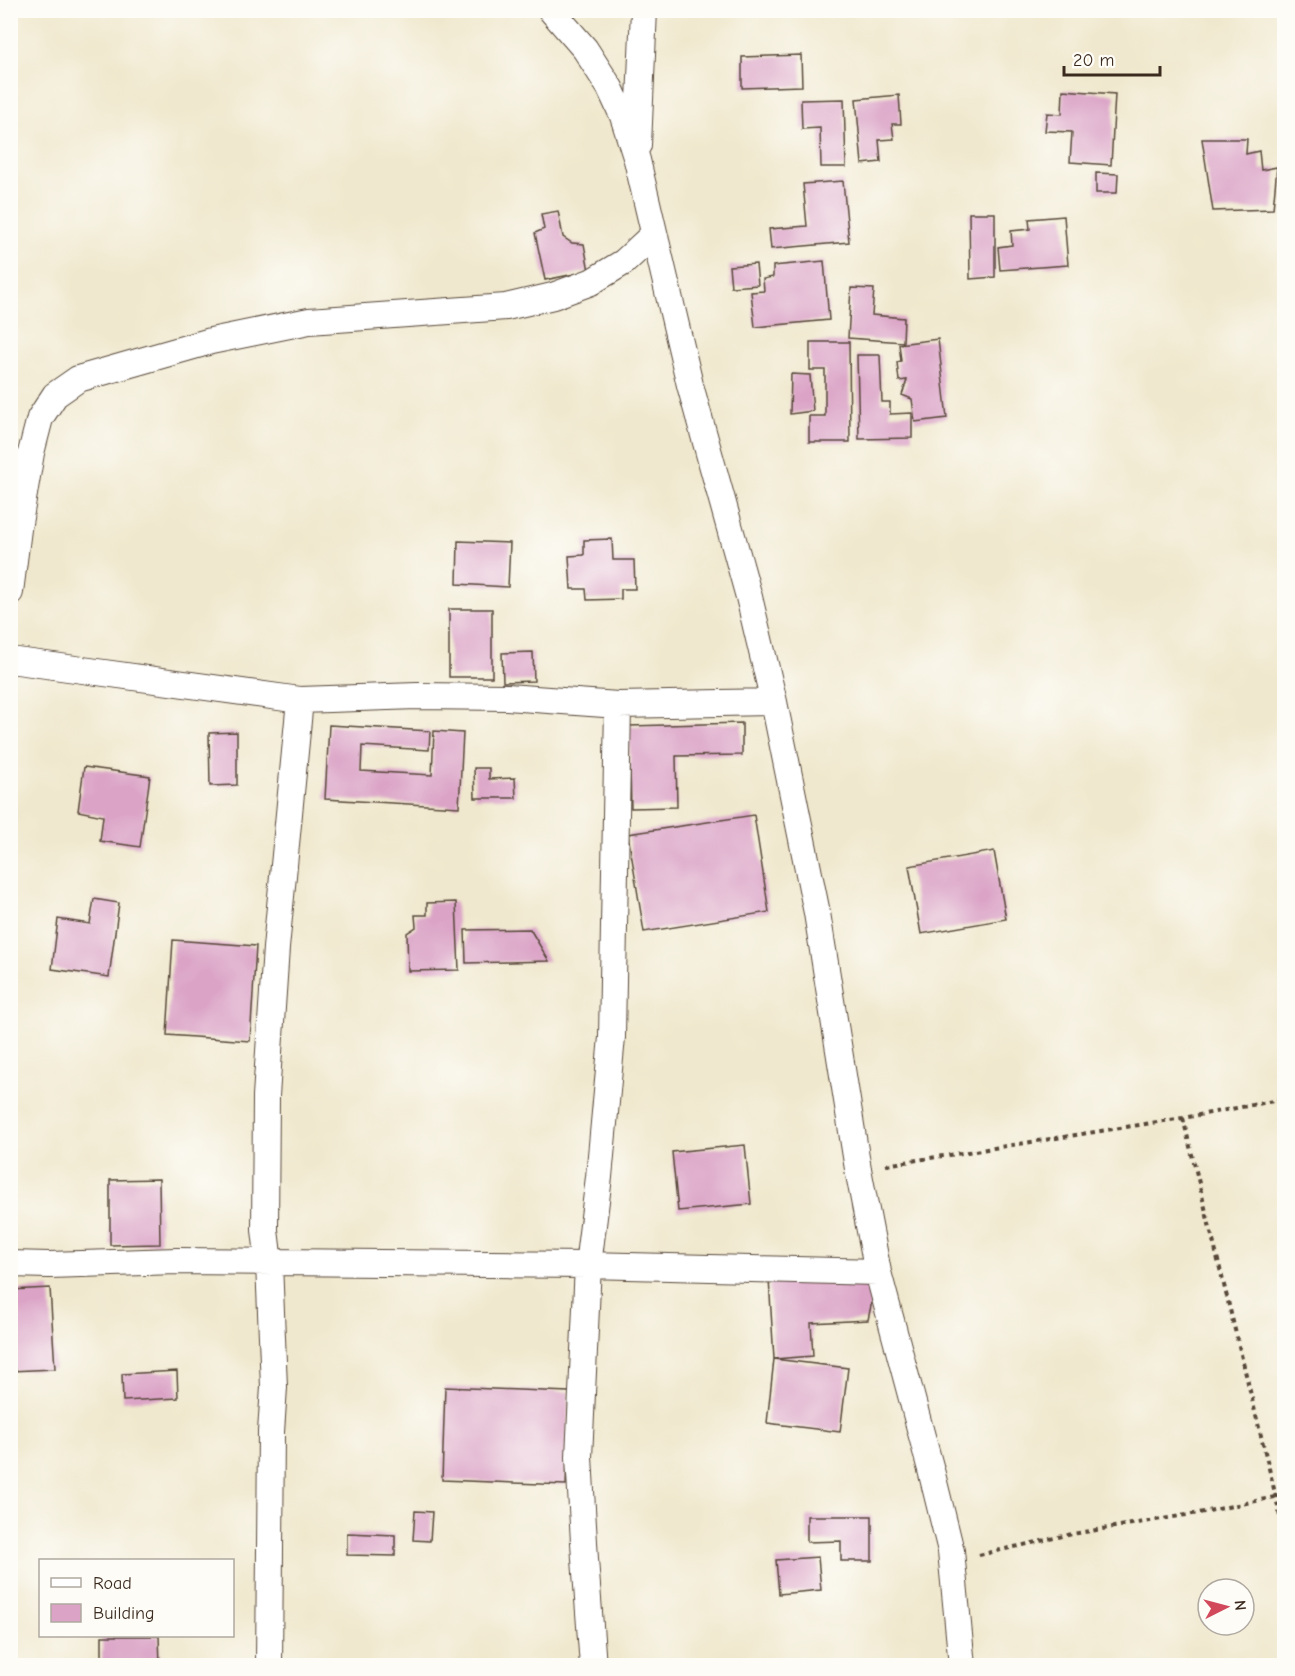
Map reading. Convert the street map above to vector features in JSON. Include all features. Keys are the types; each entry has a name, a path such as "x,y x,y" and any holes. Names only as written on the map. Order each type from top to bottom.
{"street":[{"path":"551,10 585,49 610,88 623,116 637,160 690,386 749,597 774,702 817,913 858,1169 878,1272 931,1470 952,1561 962,1665"},
{"path":"637,160 644,10"},
{"path":"10,592 25,486 40,418 55,395 78,380 211,341 309,321 506,307 553,296 591,282 624,262 653,235"},
{"path":"10,660 300,700 417,696 507,697 618,705 774,702"},
{"path":"269,1665 271,1432 274,1388 269,1263 265,1230 266,1096 276,948 300,700"},
{"path":"593,1665 579,1457 588,1265 612,1036 618,705"},
{"path":"10,1264 177,1262 588,1265 878,1272"}],"path":[{"path":"858,1169 1183,1118 1284,1099"},
{"path":"1183,1118 1284,1536"},
{"path":"952,1561 1072,1534 1204,1512 1284,1495"}],"building":[{"path":"801,55 802,86 742,88 742,57"},
{"path":"1063,90 1115,94 1111,165 1070,162 1072,132 1045,131 1047,113 1062,114"},
{"path":"899,95 901,124 892,124 894,139 879,140 881,162 862,164 856,99"},
{"path":"844,99 846,167 821,167 820,128 802,129 801,100"},
{"path":"1202,139 1247,139 1246,154 1259,151 1261,170 1277,167 1273,209 1213,211"},
{"path":"1096,173 1118,174 1117,193 1096,193"},
{"path":"843,181 849,242 771,249 769,229 807,226 803,184"},
{"path":"558,211 563,237 572,243 584,244 589,271 545,280 535,233 544,229 541,214"},
{"path":"969,213 995,213 995,277 970,279"},
{"path":"1064,216 1068,265 1000,270 998,247 1012,245 1011,231 1030,229 1029,219"},
{"path":"824,261 829,320 755,327 751,292 764,291 763,279 773,277 773,266"},
{"path":"756,264 758,285 731,287 729,266"},
{"path":"851,288 874,289 872,315 904,318 903,342 848,338"},
{"path":"938,339 947,418 915,422 912,399 902,395 907,380 899,381 897,362 901,361 899,344"},
{"path":"810,342 849,342 850,442 809,442 809,416 825,416 825,370 810,370"},
{"path":"857,355 880,355 882,402 890,402 890,414 912,413 912,438 859,439"},
{"path":"791,374 810,375 813,411 790,414"},
{"path":"612,539 613,560 634,560 635,589 621,589 621,599 587,600 586,589 571,589 569,556 584,555 584,540"},
{"path":"458,541 510,543 508,587 457,584"},
{"path":"449,609 492,609 492,677 449,677"},
{"path":"533,652 534,681 503,682 502,653"},
{"path":"742,723 742,755 676,756 677,807 631,808 629,726"},
{"path":"329,725 430,731 429,750 362,746 361,771 432,775 434,731 463,733 459,807 325,799"},
{"path":"237,732 237,785 210,786 209,733"},
{"path":"84,767 150,776 140,847 100,841 103,816 78,811"},
{"path":"474,768 489,768 489,779 515,778 516,798 475,798"},
{"path":"754,815 769,912 644,932 628,834"},
{"path":"994,851 1006,919 921,934 909,866"},
{"path":"94,899 119,903 109,977 52,969 58,919 90,924"},
{"path":"456,902 459,970 408,971 407,933 416,927 415,915 427,915 427,903"},
{"path":"530,929 549,961 466,963 465,930"},
{"path":"173,940 256,946 250,1041 167,1035"},
{"path":"745,1145 751,1204 678,1211 672,1152"},
{"path":"159,1179 160,1244 110,1245 110,1180"},
{"path":"878,1272 868,1320 811,1323 813,1356 774,1359 769,1279"},
{"path":"50,1288 55,1369 10,1371 10,1290"},
{"path":"774,1359 848,1368 840,1432 767,1423"},
{"path":"177,1371 178,1398 123,1401 122,1374"},
{"path":"445,1387 569,1392 566,1485 442,1480"},
{"path":"415,1511 432,1512 430,1541 413,1540"},
{"path":"807,1516 872,1516 872,1561 841,1561 841,1541 807,1542"},
{"path":"347,1533 395,1535 395,1556 347,1555"},
{"path":"818,1557 821,1590 779,1594 776,1560"},
{"path":"102,1637 159,1637 160,1666 102,1666"}]}
